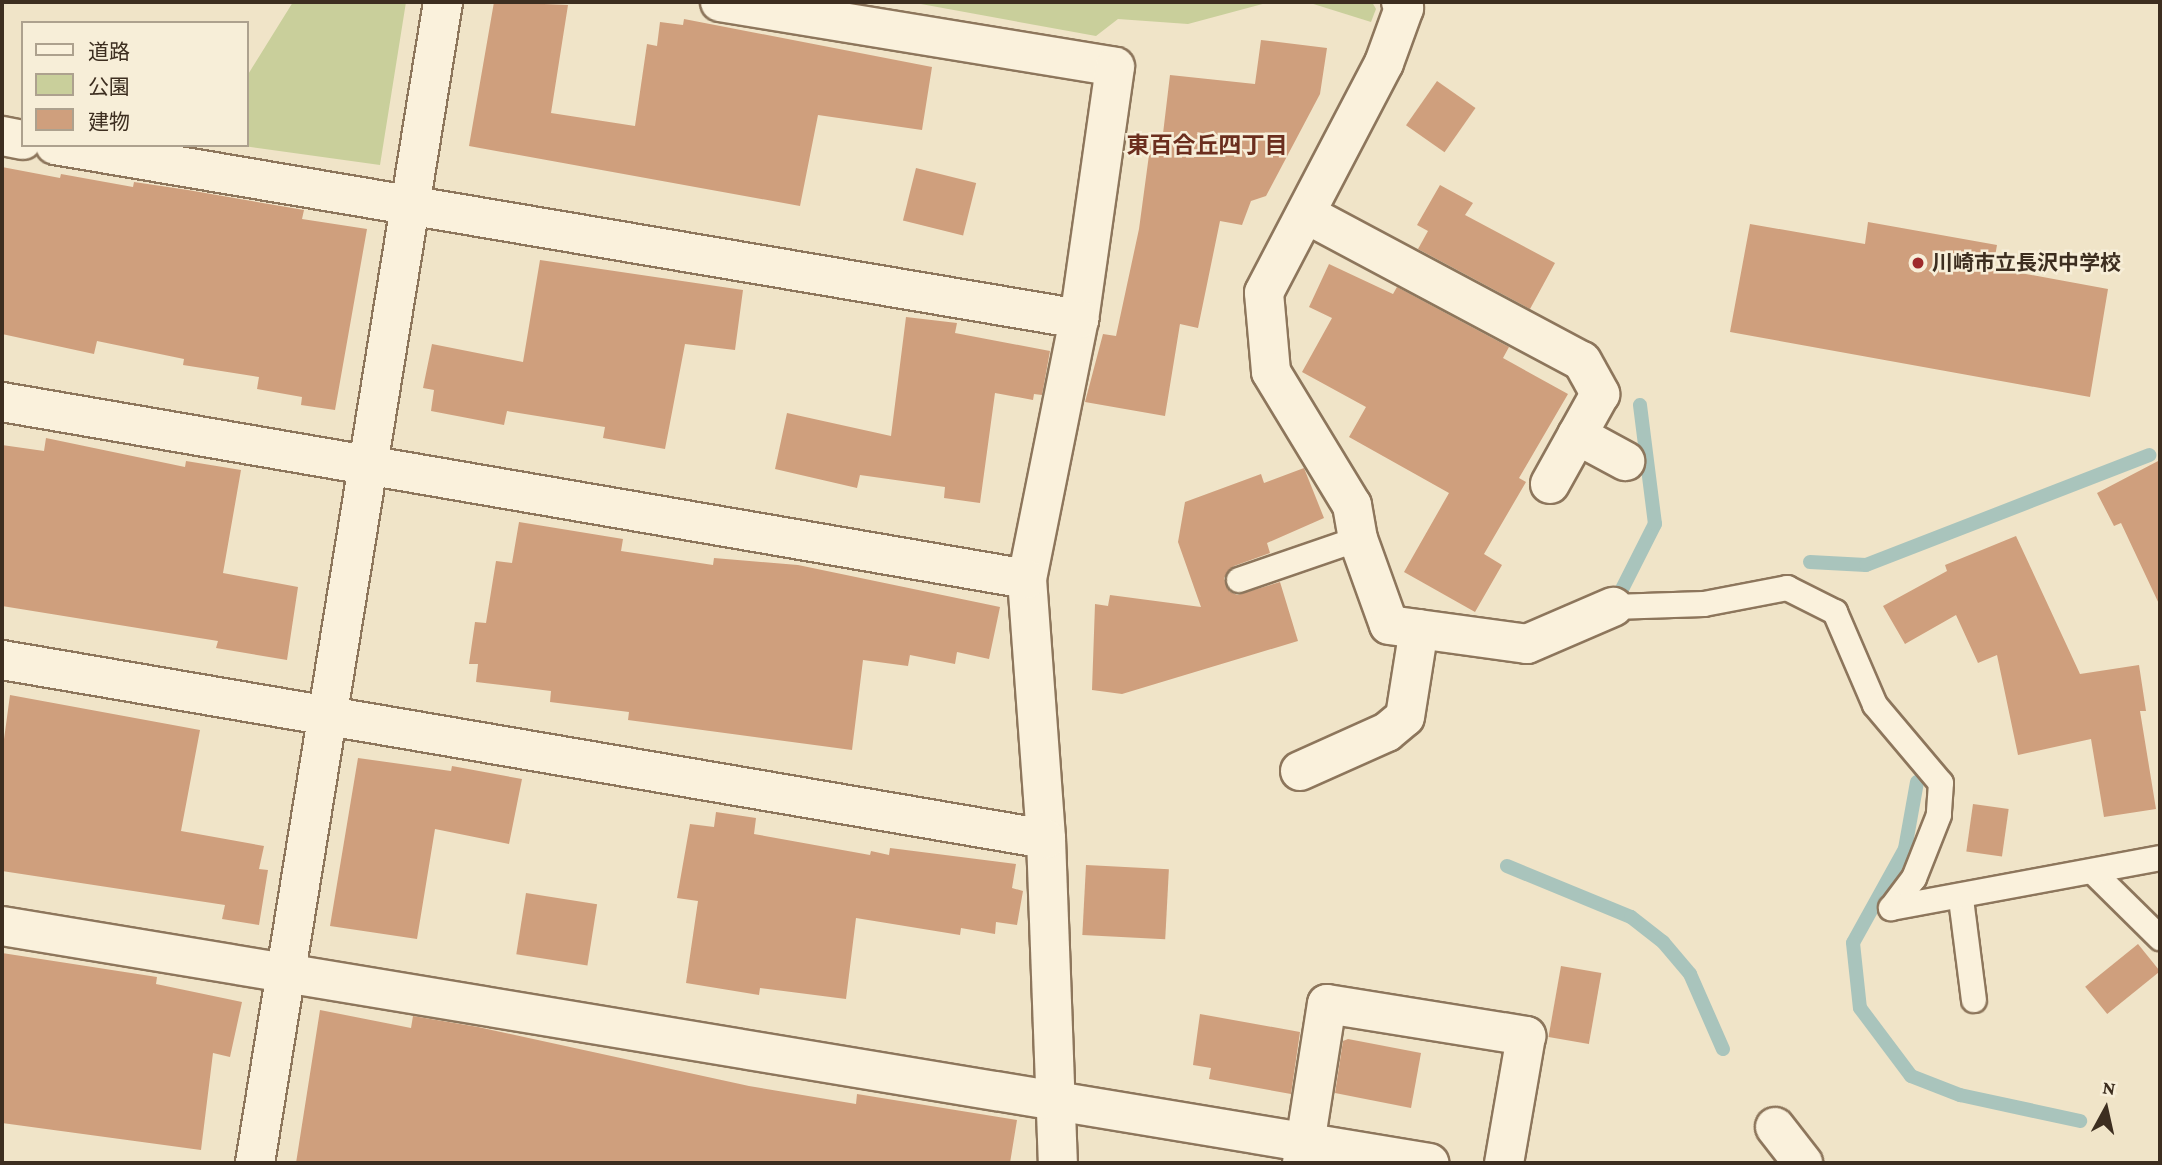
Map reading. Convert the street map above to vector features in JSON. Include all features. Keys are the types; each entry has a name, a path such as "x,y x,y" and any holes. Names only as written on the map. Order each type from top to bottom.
{"street":[{"path":"255,1163 289,972 443,2"},
{"path":"720,2 1115,66 1079,319 1027,579 1046,839 1058,1163"},
{"path":"1401,2 1404,8 1384,64 1308,215 1264,293 1271,372 1352,505 1358,539 1390,625 1527,644 1613,607"},
{"path":"2,136 21,140"},
{"path":"67,147 1079,319"},
{"path":"1308,215 1582,361 1600,394 1550,484"},
{"path":"2,402 1027,579"},
{"path":"1577,435 1625,461"},
{"path":"1300,771 1387,732 1405,717 1419,629"},
{"path":"2,660 1046,839"},
{"path":"2,926 1056,1101 1303,1154 1429,1163"},
{"path":"1303,1154 1327,1004 1526,1036 1504,1163"},
{"path":"1775,1127 1803,1163"}],"lane":[{"path":"1239,580 1358,539"},
{"path":"1613,607 1704,604 1787,588 1835,612 1875,705 1941,783 1938,815 1914,878 1891,908 1961,899 2160,858"},
{"path":"2094,873 2160,938"},
{"path":"1961,899 1974,1000"}],"green space":[{"path":"293,2 406,2 380,165 248,147 248,74"},
{"path":"910,2 1270,2 1188,24 1118,19 1096,36"},
{"path":"1307,2 1372,2 1376,9 1371,22"}],"building":[{"path":"494,2 568,5 551,113 635,126 647,44 657,46 660,22 683,25 684,19 932,67 922,130 818,115 800,206 469,146"},
{"path":"1261,40 1327,48 1320,94 1266,196 1251,201 1242,225 1220,221 1198,328 1180,324 1165,416 1085,402 1103,334 1116,336 1139,229 1151,140 1162,142 1170,75 1255,84"},
{"path":"1437,81 1476,108 1445,152 1406,125"},
{"path":"2,167 60,178 61,174 133,187 134,182 188,190 304,210 302,219 367,229 335,410 301,405 302,397 257,389 259,377 183,365 184,359 97,341 94,354 2,334"},
{"path":"916,168 976,183 963,235 903,220"},
{"path":"1440,185 1473,203 1465,215 1555,263 1530,309 1418,249 1428,231 1417,225"},
{"path":"1868,222 1997,245 1993,268 2108,289 2090,397 1730,332 1750,224 1865,244"},
{"path":"540,260 743,290 735,350 685,344 665,449 603,438 605,427 507,411 504,425 431,411 434,390 423,388 432,344 523,362"},
{"path":"1329,264 1393,294 1397,287 1509,347 1503,358 1568,394 1519,478 1526,482 1484,554 1502,565 1475,612 1404,572 1449,493 1349,437 1366,407 1302,372 1332,318 1309,307"},
{"path":"906,317 957,323 955,333 1050,351 1042,395 1034,394 1033,400 995,393 980,503 944,498 945,487 860,475 857,488 775,469 787,413 891,436"},
{"path":"46,438 185,467 186,461 241,470 223,573 298,587 287,660 216,648 218,641 2,606 2,445 44,451"},
{"path":"2160,460 2160,606 2121,523 2114,526 2097,493"},
{"path":"1304,468 1324,518 1267,543 1270,553 1234,566 1224,578 1229,591 1237,595 1280,582 1298,641 1122,694 1092,690 1095,604 1108,606 1110,595 1201,607 1178,542 1185,502 1261,474 1264,483"},
{"path":"519,522 623,539 621,551 713,565 714,558 798,565 1000,607 989,659 957,652 955,664 910,655 908,666 863,660 852,750 628,720 629,712 550,702 551,691 476,682 478,664 469,664 475,622 486,623 496,561 512,563"},
{"path":"2016,536 2080,674 2139,665 2146,711 2140,711 2156,809 2104,817 2091,739 2018,755 1997,655 1978,663 1956,615 1905,644 1883,606 1947,571 1945,565"},
{"path":"10,695 200,730 181,831 264,846 259,869 268,870 259,925 222,919 225,905 2,871 2,754"},
{"path":"358,758 451,771 452,766 522,779 509,844 435,829 417,939 330,926"},
{"path":"1973,804 2009,809 2002,857 1966,852"},
{"path":"716,812 756,818 754,834 870,855 871,851 889,855 890,848 1016,864 1012,888 1023,891 1017,925 996,922 995,934 961,928 960,935 856,918 846,999 760,988 759,995 686,983 698,901 677,898 690,824 714,827"},
{"path":"1086,865 1169,869 1165,939 1082,935"},
{"path":"526,893 597,904 587,965 516,954"},
{"path":"2138,944 2160,971 2107,1014 2085,987"},
{"path":"2,953 157,977 156,984 242,1002 230,1057 213,1053 201,1150 2,1123"},
{"path":"1561,966 1601,973 1589,1044 1548,1037"},
{"path":"320,1010 411,1028 413,1016 478,1027 749,1086 856,1104 857,1094 1017,1120 1010,1163 296,1163"},
{"path":"1200,1014 1300,1032 1291,1094 1209,1079 1211,1068 1193,1065"},
{"path":"1348,1039 1421,1053 1411,1108 1335,1093 1343,1041"}],"waterway":[{"path":"1614,605 1655,524 1640,405"},
{"path":"1810,562 1866,565 2149,455"},
{"path":"1917,782 1905,849 1853,943 1860,1008 1911,1076 1960,1095 2080,1121"},
{"path":"1507,866 1631,917 1663,942 1690,974 1723,1049"}],"place":[{"name":"川崎市立長沢中学校","path":"1918,263"}],"district":[{"name":"東百合丘四丁目","path":"1207,145"}]}
